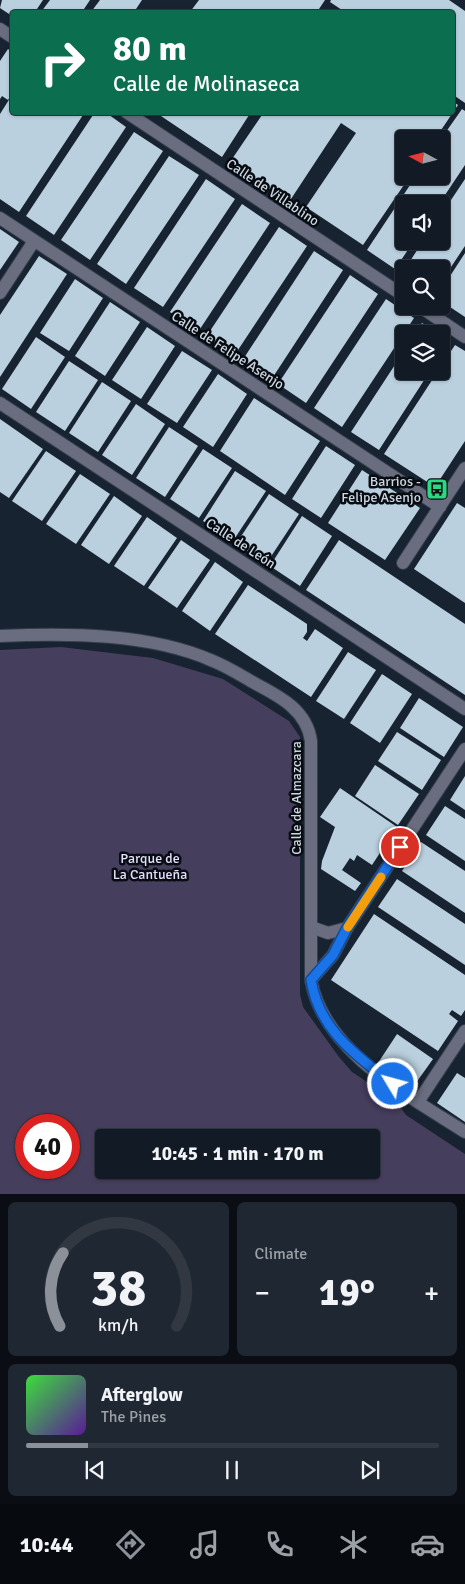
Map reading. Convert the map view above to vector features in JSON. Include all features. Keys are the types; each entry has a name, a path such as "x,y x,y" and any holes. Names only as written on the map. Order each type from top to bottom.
{"street":[{"name":"Calle de Villablino","path":"131,115 395,290"},
{"name":"Calle de Felipe Asenjo","path":"0,218 440,507"},
{"path":"0,292 34,241"},
{"path":"432,315 465,337"},
{"name":"Calle de León","path":"0,403 465,709"},
{"path":"403,563 465,468"},
{"name":"Calle de Almazcara","path":"0,636 75,633 127,639 172,648 213,661 280,697 298,712 306,722 311,741 311,980 314,998 332,1030 348,1049 418,1102 465,1132"},
{"path":"311,980 333,955 347,928 465,749"},
{"path":"311,927 328,933 347,928"},
{"path":"418,1102 465,1031"}],"green space":[{"name":"Parque de La Cantueña","path":"61,647 153,658 223,679 289,721 300,737 300,994 303,1007 352,1072 397,1102 406,1115 465,1154 465,1194 0,1194 0,650"}],"building":[{"path":"2,0 43,0 36,10 10,10 10,15 0,8"},
{"path":"50,0 90,0 83,10 42,10"},
{"path":"100,0 142,0 135,10 92,10"},
{"path":"199,0 325,0 318,10 192,10"},
{"path":"331,0 449,0 465,11 465,103 455,96 455,10 342,10 330,2"},
{"path":"8,49 10,50 10,97 8,100 2,96 0,99 0,61"},
{"path":"10,98 10,115 83,115 19,212 0,199 0,114"},
{"path":"462,109 465,111 465,165 445,195 403,195 410,185 450,185 450,130 447,130"},
{"path":"93,115 109,115 126,127 54,235 26,216"},
{"path":"159,115 249,115 222,157"},
{"path":"262,115 451,115 441,130 395,130 395,185 404,185 397,195 395,195 395,198 363,245 306,207 356,133 341,123 289,202 230,162"},
{"path":"134,132 163,151 90,260 61,240"},
{"path":"169,156 199,175 126,284 97,264"},
{"path":"206,179 235,199 163,307 134,288"},
{"path":"465,179 465,246 450,268 450,260 411,260 417,250 450,250 450,202"},
{"path":"242,204 270,223 198,332 170,312"},
{"path":"395,208 395,250 408,250 401,260 395,260 395,269 367,250"},
{"path":"279,227 307,246 234,356 206,337"},
{"path":"0,229 19,242 0,270"},
{"path":"314,251 343,270 271,380 242,361"},
{"path":"465,253 465,317 450,307 450,276"},
{"path":"39,256 67,274 0,377 0,315"},
{"path":"350,275 378,294 306,403 278,384"},
{"path":"75,279 103,298 69,351 40,333"},
{"path":"386,299 395,305 395,315 410,315 414,318 409,325 395,325 395,347 342,427 314,408"},
{"path":"110,302 140,322 105,376 75,356"},
{"path":"147,327 175,346 141,399 112,380"},
{"path":"36,337 65,357 31,409 2,389"},
{"path":"455,345 465,351 465,441 435,487 384,454 432,380 450,380 450,352"},
{"path":"182,351 212,370 177,423 147,404"},
{"path":"69,361 98,380 65,431 36,412"},
{"path":"395,365 395,380 424,380 379,450 351,432"},
{"path":"218,374 247,394 213,447 183,427"},
{"path":"102,382 131,401 98,452 69,433"},
{"path":"254,398 320,441 285,495 220,451"},
{"path":"136,404 165,424 132,475 102,455"},
{"path":"0,419 43,449 9,498 0,492"},
{"path":"169,427 198,446 165,497 136,478"},
{"path":"326,446 355,465 321,518 292,499"},
{"path":"203,449 232,468 199,518 170,499"},
{"path":"46,451 76,471 42,521 12,501"},
{"path":"362,470 420,508 385,560 328,523"},
{"path":"235,471 266,491 233,541 203,521"},
{"path":"80,474 110,494 76,544 46,524"},
{"path":"269,494 299,514 266,564 236,544"},
{"path":"114,496 142,516 109,564 81,545"},
{"path":"457,503 465,508 465,603 414,569"},
{"path":"302,516 332,536 300,586 270,566"},
{"path":"147,517 177,538 144,586 114,566"},
{"path":"181,540 210,560 177,608 148,588"},
{"path":"339,540 465,624 465,695 306,590"},
{"path":"215,562 243,582 210,631 182,611"},
{"path":"248,585 307,624 307,632 303,638 307,641 315,629 343,648 311,697 215,634"},
{"path":"348,652 376,670 344,719 316,701"},
{"path":"382,674 412,694 380,743 350,723"},
{"path":"419,698 463,727 444,757 400,728"},
{"path":"397,732 441,760 422,790 378,761"},
{"path":"375,765 419,794 398,825 355,796"},
{"path":"465,776 465,810 450,800"},
{"path":"340,788 397,827 372,865 357,855 354,861 350,858 342,870 361,883 355,891 321,869 322,861 335,827 320,817"},
{"path":"445,806 465,819 465,861 426,835"},
{"path":"421,842 465,871 465,913 402,871"},
{"path":"397,879 465,924 465,965 378,907"},
{"path":"374,914 465,975 465,1010 461,1016 452,1010 449,1014 458,1021 438,1051 331,980"},
{"path":"397,1034 433,1059 413,1087 378,1063"},
{"path":"457,1073 465,1078 465,1122 437,1103"}],"slow traffic":[{"path":"348,927 381,877"}],"place":[{"name":"Barrios - Felipe Asenjo","path":"437,489"}],"route":[{"path":"393,1084 348,1049 332,1030 314,998 311,980 333,955 347,928 400,847"}]}
